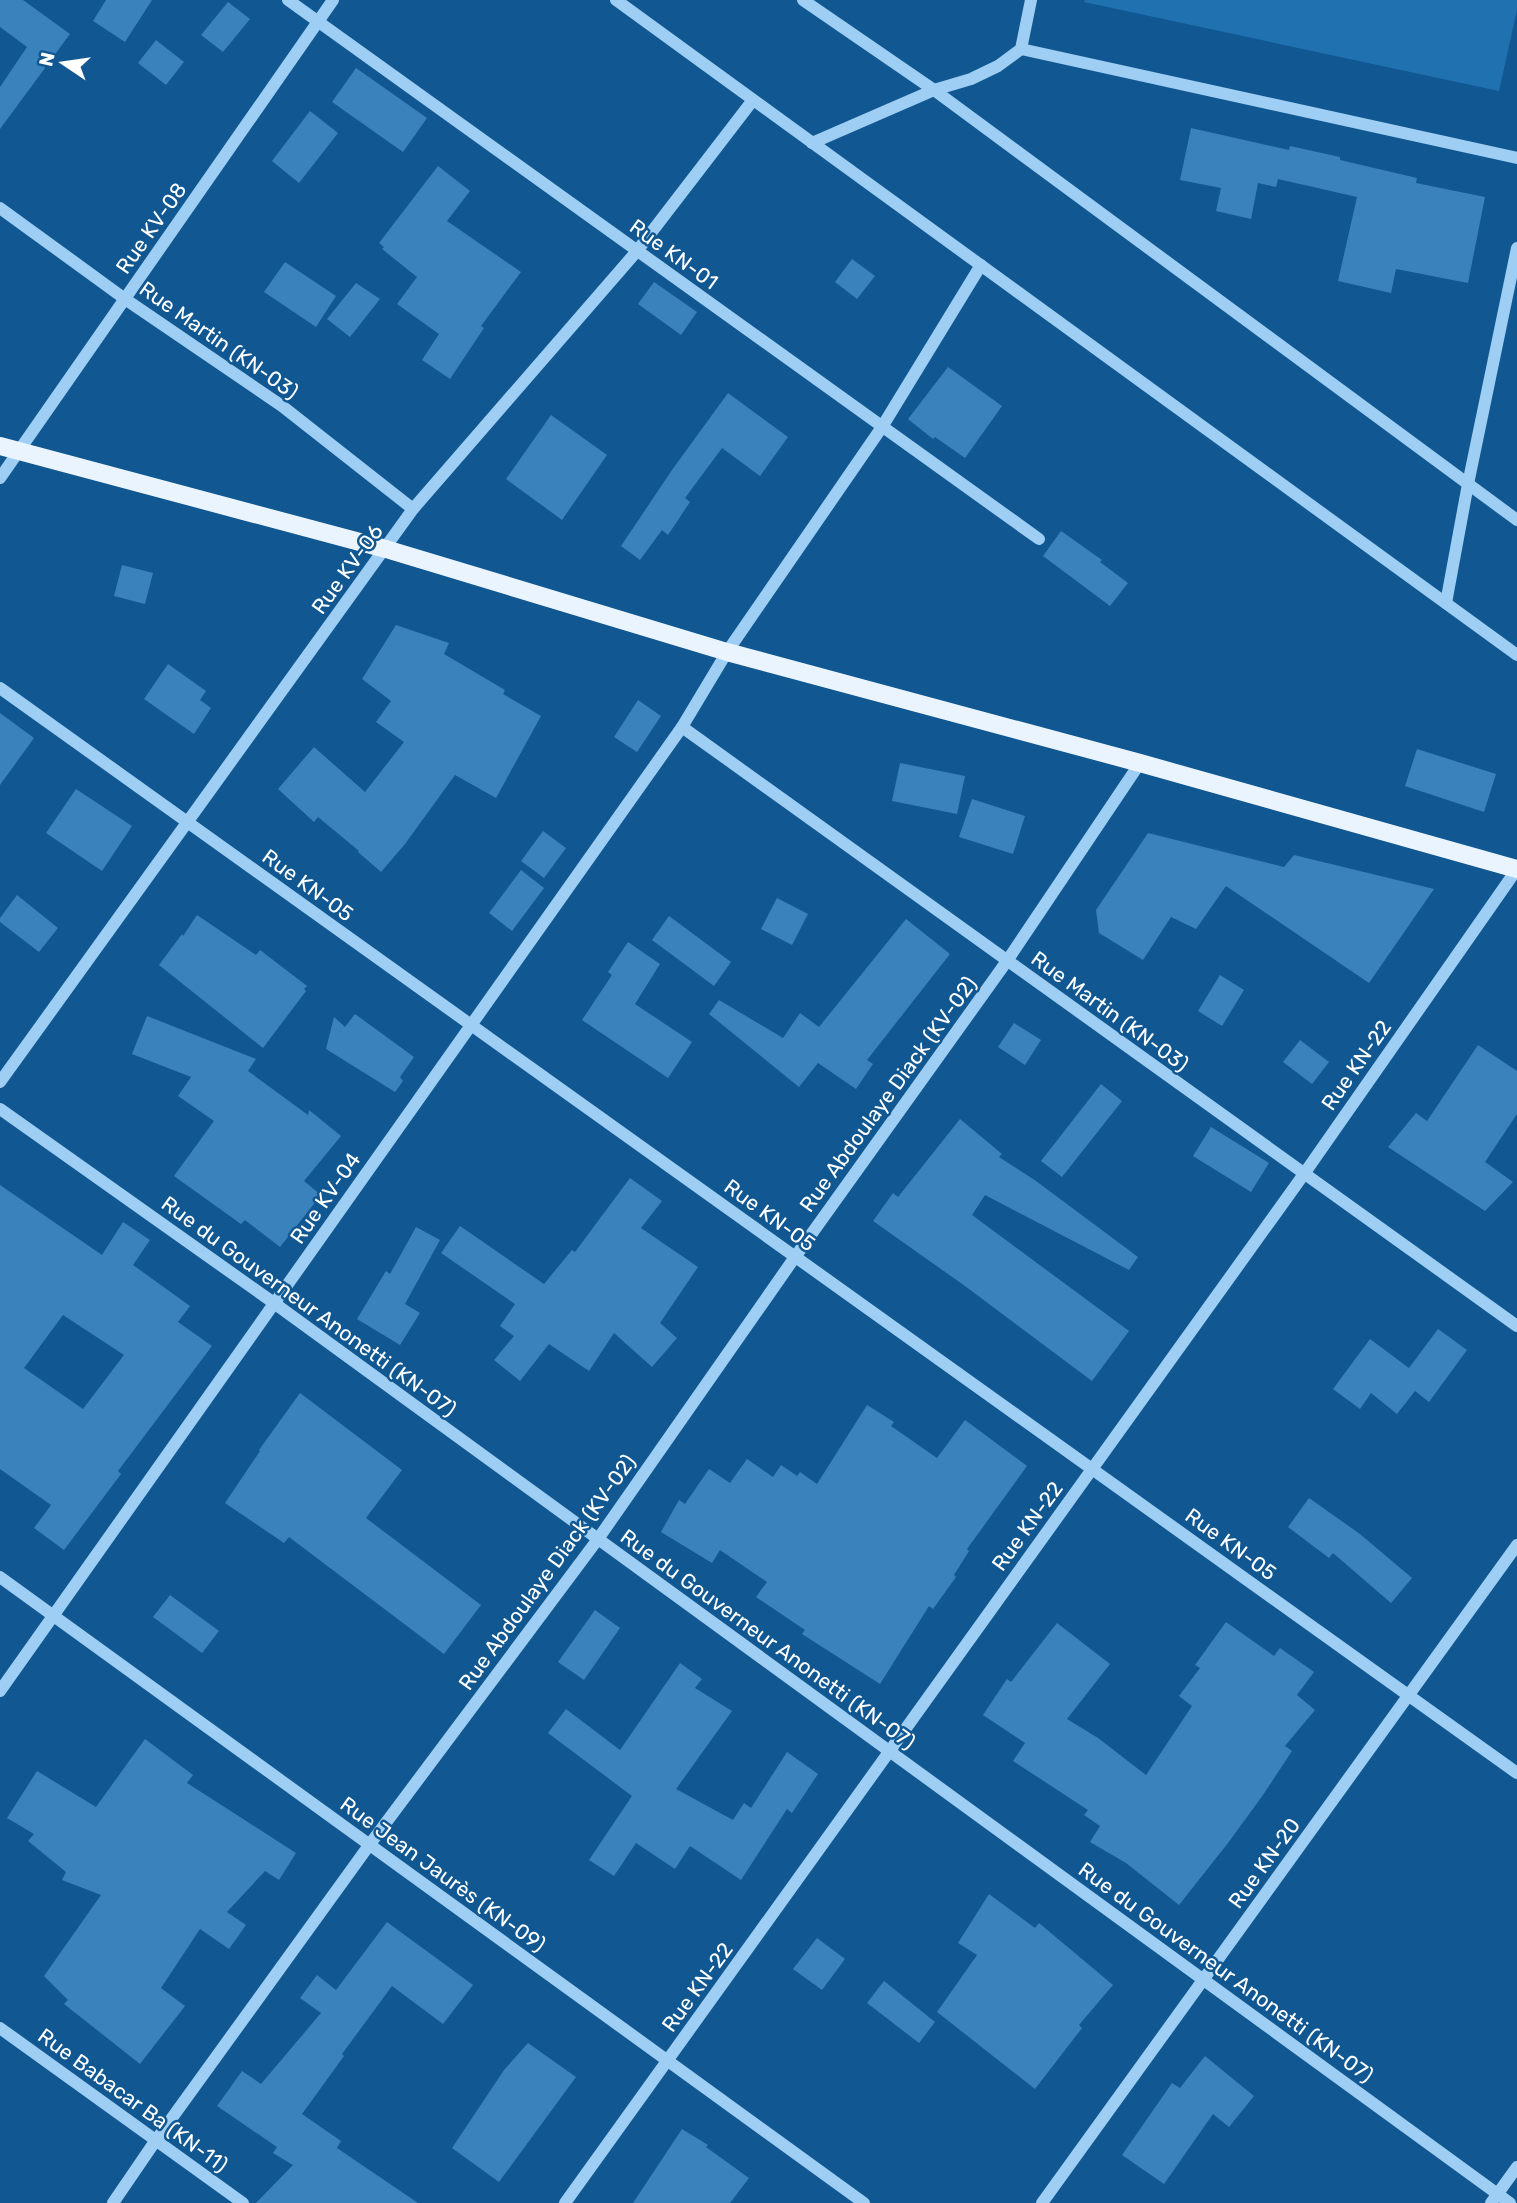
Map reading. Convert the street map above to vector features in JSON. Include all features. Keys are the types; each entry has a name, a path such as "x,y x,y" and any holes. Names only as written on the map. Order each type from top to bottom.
{"main road":[{"path":"0,446 386,549 727,652 1140,763 1517,869"}],"street":[{"name":"Rue KN-01","path":"288,0 1039,539"},
{"name":"Rue KV-08","path":"0,478 333,0"},
{"path":"617,0 1517,655"},
{"path":"803,0 934,89 1517,520"},
{"path":"812,143 934,89 971,79 998,66 1021,48 1031,0"},
{"path":"1021,48 1517,158"},
{"name":"Rue KV-06","path":"0,1082 413,509 637,251 753,100"},
{"name":"Rue Martin (KN-03)","path":"0,208 125,299 282,406 413,509"},
{"path":"1446,603 1517,248"},
{"name":"Rue KV-04","path":"0,1691 682,727 727,652 882,427 981,265"},
{"name":"Rue KN-05","path":"0,688 1517,1773"},
{"name":"Rue Martin (KN-03)","path":"682,727 1517,1326"},
{"name":"Rue Abdoulaye Diack (KV-02)","path":"113,2203 370,1844 598,1539 1007,961 1140,763"},
{"name":"Rue KN-22","path":"565,2203 1304,1174 1517,869"},
{"name":"Rue du Gouverneur Anonetti (KN-07)","path":"0,1110 274,1303 1203,1980 1494,2198 1510,2203"},
{"name":"Rue KN-20","path":"1042,2203 1517,1545"},
{"name":"Rue Jean Jaurès (KN-09)","path":"0,1577 864,2203"},
{"name":"Rue Babacar Ba (KN-11)","path":"0,2028 243,2203"},
{"path":"1494,2198 1517,2167"}],"shaded area":[{"path":"1517,0 1517,10 1499,91 1084,2"}],"building":[{"path":"0,0 23,0 70,34 0,129 0,87 27,47 0,27"},
{"path":"106,0 152,0 125,42 93,21"},
{"path":"228,2 250,19 223,52 201,35"},
{"path":"156,40 184,62 166,85 138,63"},
{"path":"356,68 427,118 403,152 332,102"},
{"path":"310,111 338,133 299,183 272,161"},
{"path":"1191,128 1289,150 1290,146 1340,157 1340,160 1417,178 1416,183 1485,197 1468,283 1396,269 1391,293 1338,281 1357,197 1278,179 1276,187 1258,183 1251,219 1216,211 1221,188 1180,180"},
{"path":"438,166 470,191 447,221 521,272 481,326 484,328 450,379 422,360 439,334 397,304 417,277 382,249 384,247 379,243"},
{"path":"852,259 875,276 857,299 835,282"},
{"path":"285,262 336,296 316,327 264,292"},
{"path":"654,282 697,312 681,335 638,304"},
{"path":"356,283 380,299 350,337 327,319"},
{"path":"948,367 1002,406 965,458 935,437 933,439 908,419"},
{"path":"728,393 788,437 760,476 722,448 685,498 690,502 668,535 662,530 640,560 621,546"},
{"path":"551,415 607,455 562,520 506,479"},
{"path":"1061,531 1102,560 1100,562 1128,583 1110,606 1043,556"},
{"path":"122,565 153,573 145,604 114,596"},
{"path":"396,625 449,643 444,654 505,690 503,694 541,716 496,798 455,775 381,872 318,817 314,822 278,789 314,747 365,792 404,742 376,722 391,701 362,679"},
{"path":"168,664 206,691 200,700 211,708 194,734 144,699"},
{"path":"638,700 661,716 637,752 614,737"},
{"path":"0,713 34,738 0,785"},
{"path":"1417,749 1496,774 1484,812 1405,786"},
{"path":"900,763 965,776 957,814 892,801"},
{"path":"76,789 132,826 102,871 46,833"},
{"path":"972,799 1025,816 1013,854 959,837"},
{"path":"543,831 566,848 544,878 521,861"},
{"path":"1148,833 1284,867 1294,855 1434,889 1369,983 1226,886 1196,929 1171,917 1143,960 1099,933 1096,910"},
{"path":"521,870 544,888 512,931 489,913"},
{"path":"17,895 58,928 39,952 0,922 0,918"},
{"path":"777,898 808,914 792,945 761,929"},
{"path":"197,915 256,955 260,950 307,986 263,1048 159,965"},
{"path":"669,916 731,962 714,986 652,940"},
{"path":"906,919 950,954 867,1060 873,1064 856,1089 818,1063 799,1087 709,1014 719,1000 783,1038 800,1013 819,1027"},
{"path":"628,942 660,964 635,1004 692,1042 668,1078 582,1020 612,975 608,972"},
{"path":"1220,975 1244,990 1222,1026 1198,1011"},
{"path":"355,1014 414,1057 400,1077 403,1081 395,1092 326,1049 334,1017 345,1027"},
{"path":"147,1016 256,1059 248,1071 308,1115 309,1110 341,1136 304,1181 321,1195 280,1247 245,1220 241,1224 174,1176 214,1121 178,1096 191,1077 132,1054"},
{"path":"1014,1023 1041,1040 1025,1065 998,1047"},
{"path":"1300,1040 1329,1062 1312,1084 1283,1062"},
{"path":"1478,1045 1517,1071 1517,1114 1485,1162 1513,1182 1485,1211 1388,1147 1416,1113 1427,1121"},
{"path":"1101,1084 1122,1101 1062,1177 1041,1161"},
{"path":"960,1119 1002,1154 999,1157 1036,1181 1138,1257 1129,1270 985,1195 972,1215 1129,1331 1092,1381 873,1221 893,1193 898,1197"},
{"path":"1211,1127 1269,1163 1251,1192 1193,1156"},
{"path":"630,1178 662,1201 641,1228 698,1267 660,1323 677,1338 652,1367 614,1333 589,1371 549,1344 520,1381 494,1360 514,1336 500,1326 515,1304 441,1253 460,1226 544,1284 572,1250 575,1252"},
{"path":"0,1185 102,1255 123,1222 150,1240 133,1265 190,1306 178,1322 212,1346 118,1471 121,1474 64,1550 34,1528 51,1505 0,1469","holes":["63,1315 124,1355 83,1409 24,1368"]},
{"path":"416,1227 440,1240 405,1304 420,1313 400,1345 357,1319 386,1271 390,1274"},
{"path":"1438,1329 1467,1350 1429,1402 1415,1391 1397,1414 1371,1393 1360,1409 1333,1389 1370,1339 1409,1368"},
{"path":"300,1393 402,1470 366,1518 481,1605 444,1654 289,1537 284,1543 225,1503"},
{"path":"867,1405 894,1422 891,1426 937,1458 965,1420 1027,1466 967,1549 969,1551 954,1575 956,1577 933,1609 929,1606 880,1684 802,1634 805,1630 756,1597 767,1582 720,1550 712,1563 661,1532 679,1500 685,1504 709,1469 730,1483 747,1459 773,1477 781,1465 797,1476 800,1472 817,1484"},
{"path":"1309,1498 1360,1534 1412,1578 1391,1603 1333,1553 1329,1558 1288,1527"},
{"path":"170,1595 219,1631 202,1653 153,1617"},
{"path":"595,1610 620,1628 584,1680 558,1662"},
{"path":"1226,1622 1274,1656 1280,1648 1314,1672 1297,1695 1315,1710 1285,1746 1292,1751 1263,1795 1179,1905 1126,1863 1090,1842 1100,1826 1084,1815 1088,1810 1013,1761 1025,1743 983,1715 1007,1679 1011,1682 1057,1623 1110,1664 1067,1719 1098,1738 1146,1775 1192,1706 1179,1696 1200,1668 1195,1665"},
{"path":"680,1663 702,1679 695,1688 732,1711 676,1789 733,1820 744,1803 751,1808 787,1752 818,1774 792,1813 787,1809 741,1880 690,1846 675,1869 636,1843 614,1876 589,1860 632,1796 548,1733 566,1709 620,1750"},
{"path":"145,1739 193,1775 187,1783 296,1853 279,1880 265,1871 227,1912 246,1925 229,1949 200,1929 161,1988 185,2006 140,2064 64,2004 68,2000 44,1976 101,1895 62,1880 66,1872 28,1841 34,1834 7,1818 37,1771 96,1807"},
{"path":"989,1894 1035,1928 1039,1923 1113,1985 1079,2025 1082,2028 1035,2089 937,2012 977,1955 958,1943"},
{"path":"387,1922 473,1985 443,2024 392,1986 302,2114 341,2141 337,2148 418,2203 256,2203 293,2165 273,2153 277,2147 217,2106 242,2071 261,2084 321,2013 300,1998 317,1975 336,1990"},
{"path":"817,1938 845,1959 822,1990 793,1969"},
{"path":"884,1981 935,2022 919,2043 867,2003"},
{"path":"528,2043 576,2077 499,2182 452,2148 504,2070"},
{"path":"1205,2056 1254,2096 1229,2127 1213,2114 1164,2184 1122,2155 1172,2083 1180,2088"},
{"path":"682,2129 708,2145 706,2147 749,2178 730,2203 633,2203"}]}
